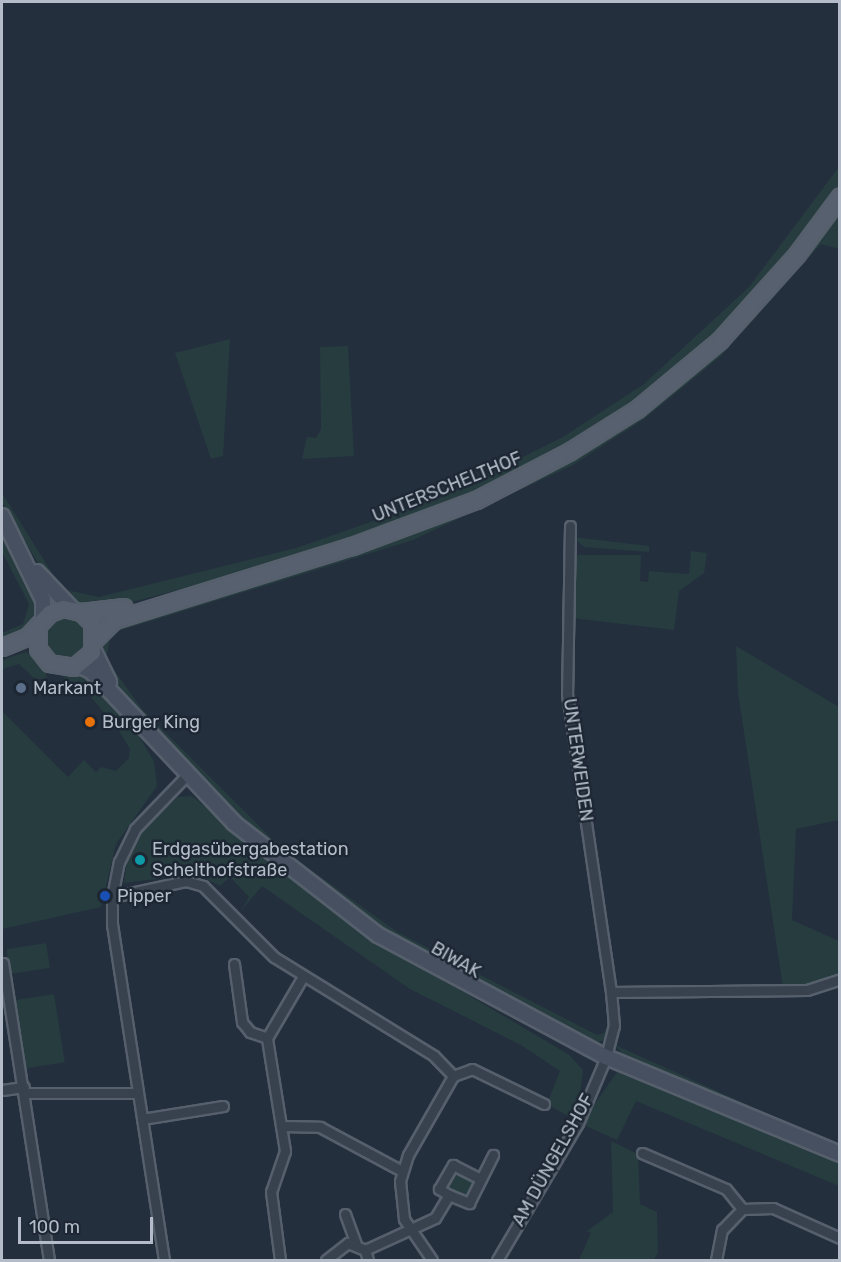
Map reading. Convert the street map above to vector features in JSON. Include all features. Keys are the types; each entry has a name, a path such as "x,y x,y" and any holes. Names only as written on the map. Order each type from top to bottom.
{"main road":[{"name":"UNTERSCHELTHOF","path":"94,644 109,622 476,500 526,477 637,409 751,307 840,196"},
{"name":"UNTERSCHELTHOF","path":"76,610 103,613 253,576"},
{"path":"2,647 55,610 76,610 94,644 78,665 58,667 38,649"},
{"path":"38,649 40,622"},
{"path":"2,657 38,649"}],"street":[{"path":"2,516 43,600 40,622"},
{"name":"UNTERWEIDEN","path":"570,526 567,694 611,992 614,1026 606,1058"},
{"path":"13,538 52,593 76,610"},
{"name":"BIWAK","path":"94,644 119,699"},
{"name":"BIWAK","path":"78,665 119,699 186,776 275,859 378,935 606,1058 840,1154"},
{"path":"164,1260 138,1093 112,897 120,862 135,829 186,776"},
{"path":"112,897 198,883 302,978 434,1056 453,1076"},
{"path":"3,963 49,1260"},
{"path":"234,964 242,1022 250,1032 267,1038"},
{"path":"280,1260 271,1192 285,1158 267,1038 302,978"},
{"path":"611,992 807,990 840,979"},
{"name":"AM DÜNGELSHOF","path":"497,1260 578,1123 606,1058"},
{"path":"432,1260 409,1231 400,1193 402,1171 453,1076 472,1069 544,1104"},
{"path":"2,1090 138,1093"},
{"path":"142,1119 223,1106"},
{"path":"280,1126 320,1127 402,1171"},
{"path":"642,1153 726,1189 742,1209"},
{"path":"481,1179 453,1165 439,1189 469,1203 481,1179 493,1155"},
{"path":"365,1250 435,1218 449,1195"},
{"path":"716,1260 722,1230 742,1209 772,1208 840,1238"},
{"path":"345,1214 356,1244 365,1250 368,1260"},
{"path":"326,1260 340,1247 356,1244"}],"green space":[{"path":"839,167 839,186 801,242 719,334 660,385 571,446 441,509 286,562 93,612 55,592 2,502 2,493 62,589 99,597 296,548 442,497 563,437 644,384 749,287"},
{"path":"839,205 839,249 821,244 721,356 644,419 573,465 413,540 112,633 110,639 106,659 142,709 282,849 397,932 597,1035 604,1033 609,1021 608,997 611,1029 607,1040 591,1043 390,937 306,877 158,737 109,676 98,648 106,629 409,532 643,411"},
{"path":"230,339 223,456 211,459 175,353"},
{"path":"348,346 354,456 302,459 307,437 316,438 321,429 320,347"},
{"path":"2,526 42,609 33,626 2,644 2,633 23,624 29,604 2,552"},
{"path":"573,537 649,546 649,552 584,547"},
{"path":"691,551 707,553 704,573 679,591 674,630 572,618 573,559 578,555 641,555 640,581 648,582 649,571 689,574"},
{"path":"66,614 82,621 89,637 82,653 66,660 50,653 43,637 50,621"},
{"path":"736,646 839,707 839,820 796,829 792,920 839,941 839,975 807,987 783,987 738,693"},
{"path":"26,652 45,667 47,679 35,679 19,664 2,669 2,660"},
{"path":"80,671 105,690 132,725 154,761 157,786 116,844 101,907 2,929 2,711 68,777 84,760 96,772 101,767 116,771 129,758 130,749 116,726 87,693 61,690 65,675"},
{"path":"192,796 292,879 387,947 568,1054 583,1070 578,1112 568,1116 547,1104 560,1071 521,1045 410,989 262,886 240,912 249,897 230,877 220,886 196,874 124,883 128,855 144,829 178,797"},
{"path":"46,943 50,968 10,974 6,949"},
{"path":"54,994 65,1062 25,1068 14,1000"},
{"path":"615,1045 839,1146 839,1151 625,1057"},
{"path":"617,1072 839,1161 839,1186 636,1101 617,1140 586,1126 585,1118"},
{"path":"611,1141 638,1154 640,1204 657,1212 658,1253 653,1260 579,1260 591,1233 587,1231 613,1212"},
{"path":"461,1172 470,1175 473,1184 470,1193 461,1196 452,1193 449,1184 452,1175"}],"place":[{"name":"Markant","path":"21,688"},
{"name":"Burger King","path":"90,722"},
{"name":"Erdgasübergabestation Schelthofstraße","path":"140,860"},
{"name":"Pipper","path":"105,896"}]}
